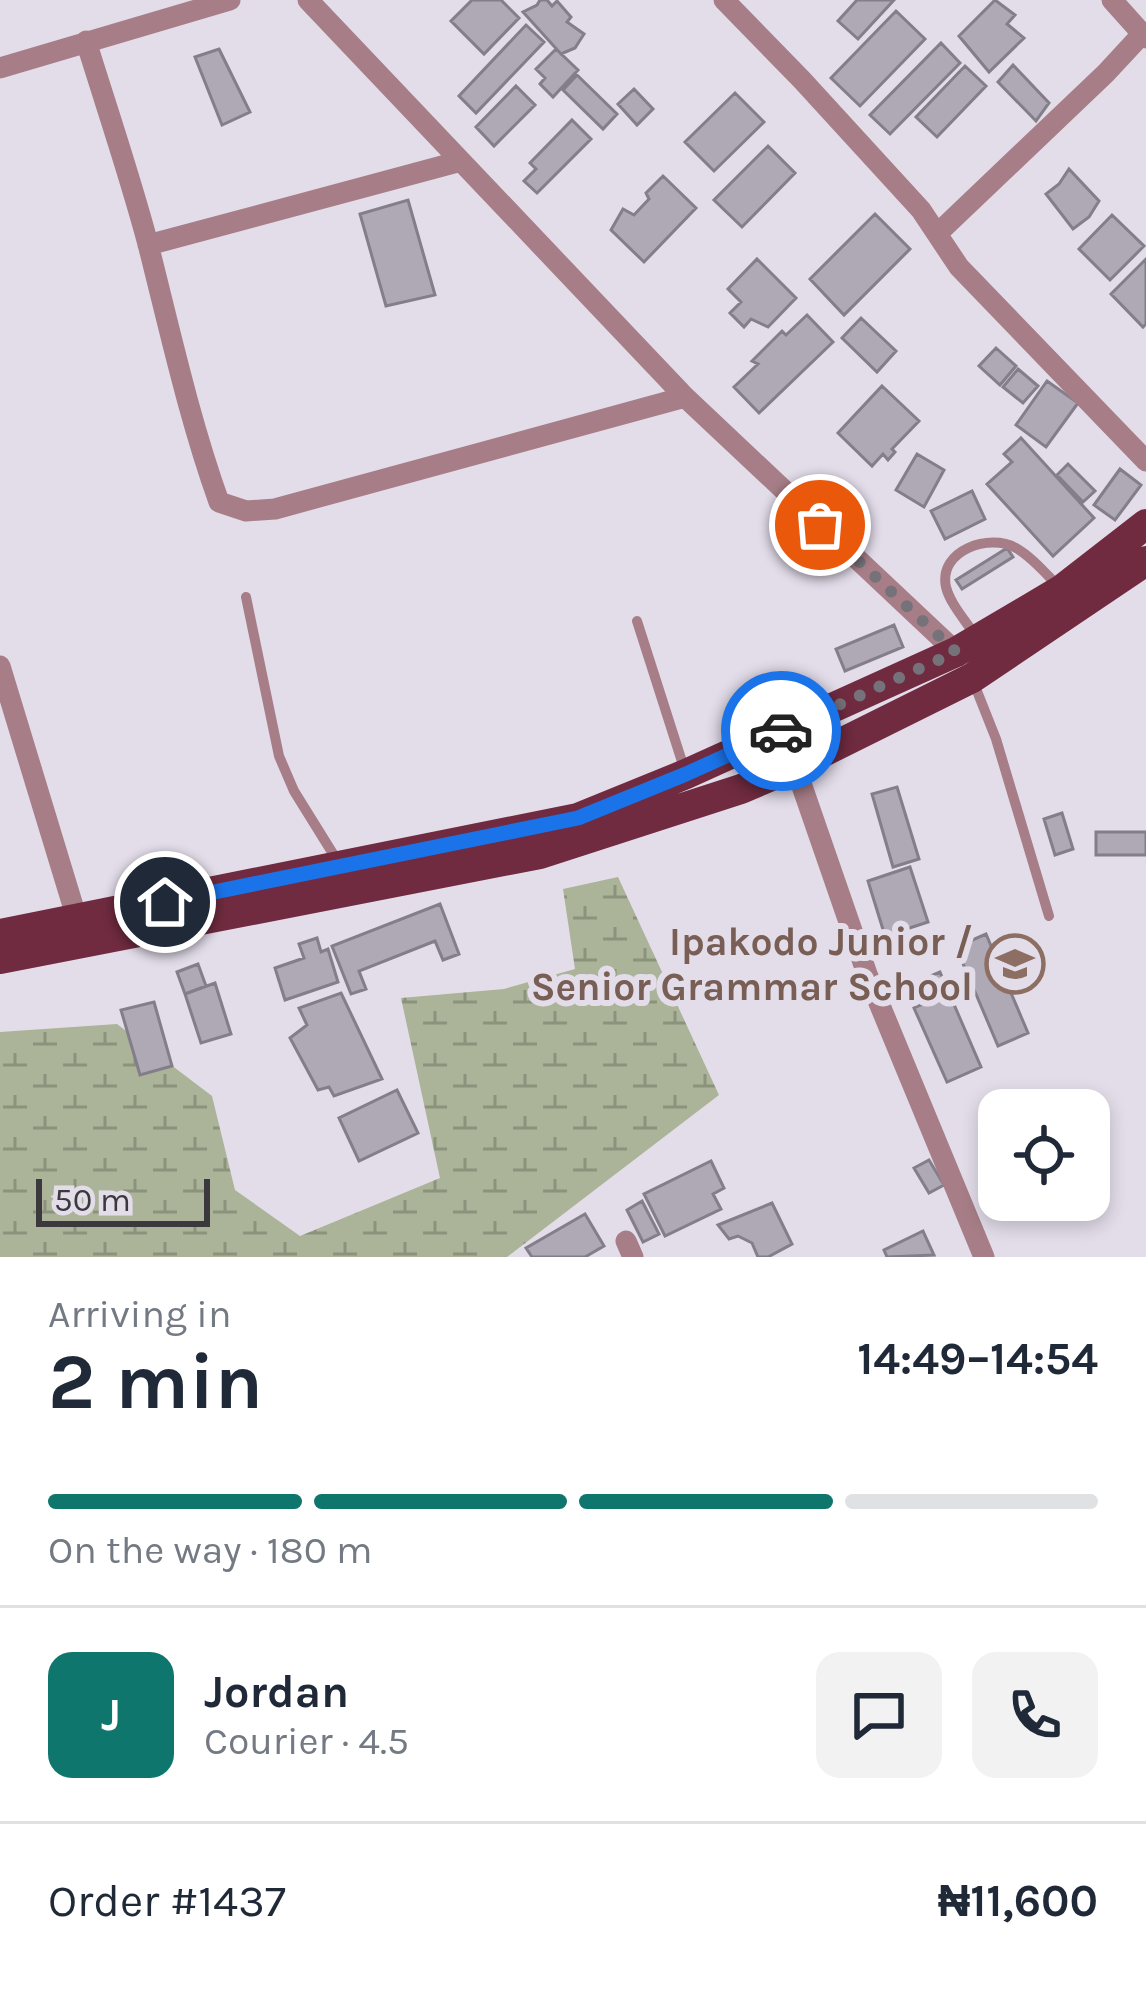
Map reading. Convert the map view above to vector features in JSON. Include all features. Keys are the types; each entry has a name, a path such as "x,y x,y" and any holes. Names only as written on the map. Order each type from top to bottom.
{"main road":[{"path":"0,959 540,854 741,789 794,766 968,656 1146,524"},
{"path":"0,934 578,818 968,656 1146,561"}],"street":[{"path":"0,68 230,0"},
{"path":"308,0 685,397 968,656"},
{"path":"724,0 921,210 959,267 1146,460"},
{"path":"937,234 1090,88 1140,22 1112,0"},
{"path":"86,41 219,502 246,511 274,509 685,397"},
{"path":"148,245 461,161"},
{"path":"0,666 77,919"},
{"path":"794,766 867,974 984,1257"}],"lane":[{"path":"1049,916 945,578 950,564 969,546 1006,543 1021,550 1061,590"},
{"path":"246,597 279,756 294,791 341,867"},
{"path":"637,621 686,774"}],"green space":[{"path":"618,877 719,1095 507,1257 0,1257 0,1032 117,1024 212,1096 235,1190 300,1236 440,1178 401,998 504,989 575,969 563,889"}],"building":[{"path":"472,0 501,0 519,18 484,54 451,21"},
{"path":"540,0 552,6 557,1 571,17 567,22 584,34 575,48 561,54 523,12"},
{"path":"857,0 894,0 858,39 838,21"},
{"path":"995,0 1015,15 1007,24 1024,38 989,72 959,36"},
{"path":"896,11 925,39 860,106 831,78"},
{"path":"526,25 544,42 476,113 459,96"},
{"path":"941,43 960,63 890,134 870,115"},
{"path":"219,49 250,112 222,125 195,57"},
{"path":"556,49 578,70 553,97 540,84 545,78 536,69"},
{"path":"1013,65 1049,103 1036,121 998,82"},
{"path":"965,66 986,86 937,137 916,117"},
{"path":"577,75 617,114 603,129 563,90"},
{"path":"516,86 535,105 494,146 476,127"},
{"path":"634,89 653,109 637,125 618,104"},
{"path":"735,93 764,122 714,171 685,142"},
{"path":"572,120 591,139 537,193 524,181 536,169 530,163"},
{"path":"768,146 795,173 742,227 714,200"},
{"path":"1069,169 1099,201 1073,229 1046,194"},
{"path":"663,176 696,208 644,262 611,230 623,209 634,215"},
{"path":"408,200 435,295 386,306 360,214"},
{"path":"875,214 910,249 844,315 810,279"},
{"path":"1112,215 1144,246 1110,280 1079,249"},
{"path":"757,259 796,298 768,327 751,319 744,327 730,313 741,302 728,289"},
{"path":"1146,259 1146,324 1143,327 1111,294"},
{"path":"807,315 833,342 759,413 734,387 782,331 786,335"},
{"path":"861,318 896,351 877,372 842,338"},
{"path":"996,348 1016,366 1000,385 979,366"},
{"path":"1018,369 1038,386 1023,403 1003,387"},
{"path":"1047,381 1078,403 1046,447 1016,425"},
{"path":"882,386 919,421 892,449 895,452 888,460 883,454 872,466 838,433"},
{"path":"1021,438 1094,518 1053,556 987,484 1012,462 1004,454"},
{"path":"917,454 944,470 924,507 896,490"},
{"path":"1068,464 1095,491 1083,502 1057,475"},
{"path":"1120,469 1141,485 1115,520 1094,505"},
{"path":"972,491 985,519 945,539 931,511"},
{"path":"1007,548 1013,557 962,589 956,580"},
{"path":"894,625 903,647 845,671 836,649"},
{"path":"897,787 919,859 893,867 872,794"},
{"path":"1062,813 1073,849 1055,855 1044,819"},
{"path":"1096,832 1146,832 1146,855 1096,855"},
{"path":"910,867 928,922 885,936 868,881"},
{"path":"440,904 459,954 443,960 435,941 359,971 366,989 351,994 332,946"},
{"path":"986,934 1028,1033 998,1046 956,947"},
{"path":"317,938 321,952 328,949 338,982 285,1000 275,968 304,958 299,944"},
{"path":"198,964 206,986 185,994 177,972"},
{"path":"940,972 981,1067 947,1082 914,1008 925,1003 916,982"},
{"path":"215,983 231,1034 201,1043 185,994"},
{"path":"341,993 382,1079 334,1096 329,1087 318,1090 290,1038 307,1025 299,1008"},
{"path":"154,1002 172,1066 140,1075 121,1010"},
{"path":"397,1090 418,1133 359,1161 339,1118"},
{"path":"929,1160 944,1185 929,1193 914,1168"},
{"path":"711,1161 724,1188 713,1194 721,1209 665,1236 644,1194"},
{"path":"642,1201 659,1234 643,1242 627,1210"},
{"path":"772,1203 792,1244 768,1257 758,1257 752,1243 738,1236 729,1239 718,1225"},
{"path":"585,1214 604,1246 585,1257 532,1257 526,1248"},
{"path":"923,1231 934,1255 887,1257 884,1250"}],"way so far":[{"path":"781,731 956,652 820,525"}],"place":[{"name":"Ipakodo Junior / Senior Grammar School","path":"1015,964"}],"route":[{"path":"165,902 578,818 781,731"}]}
